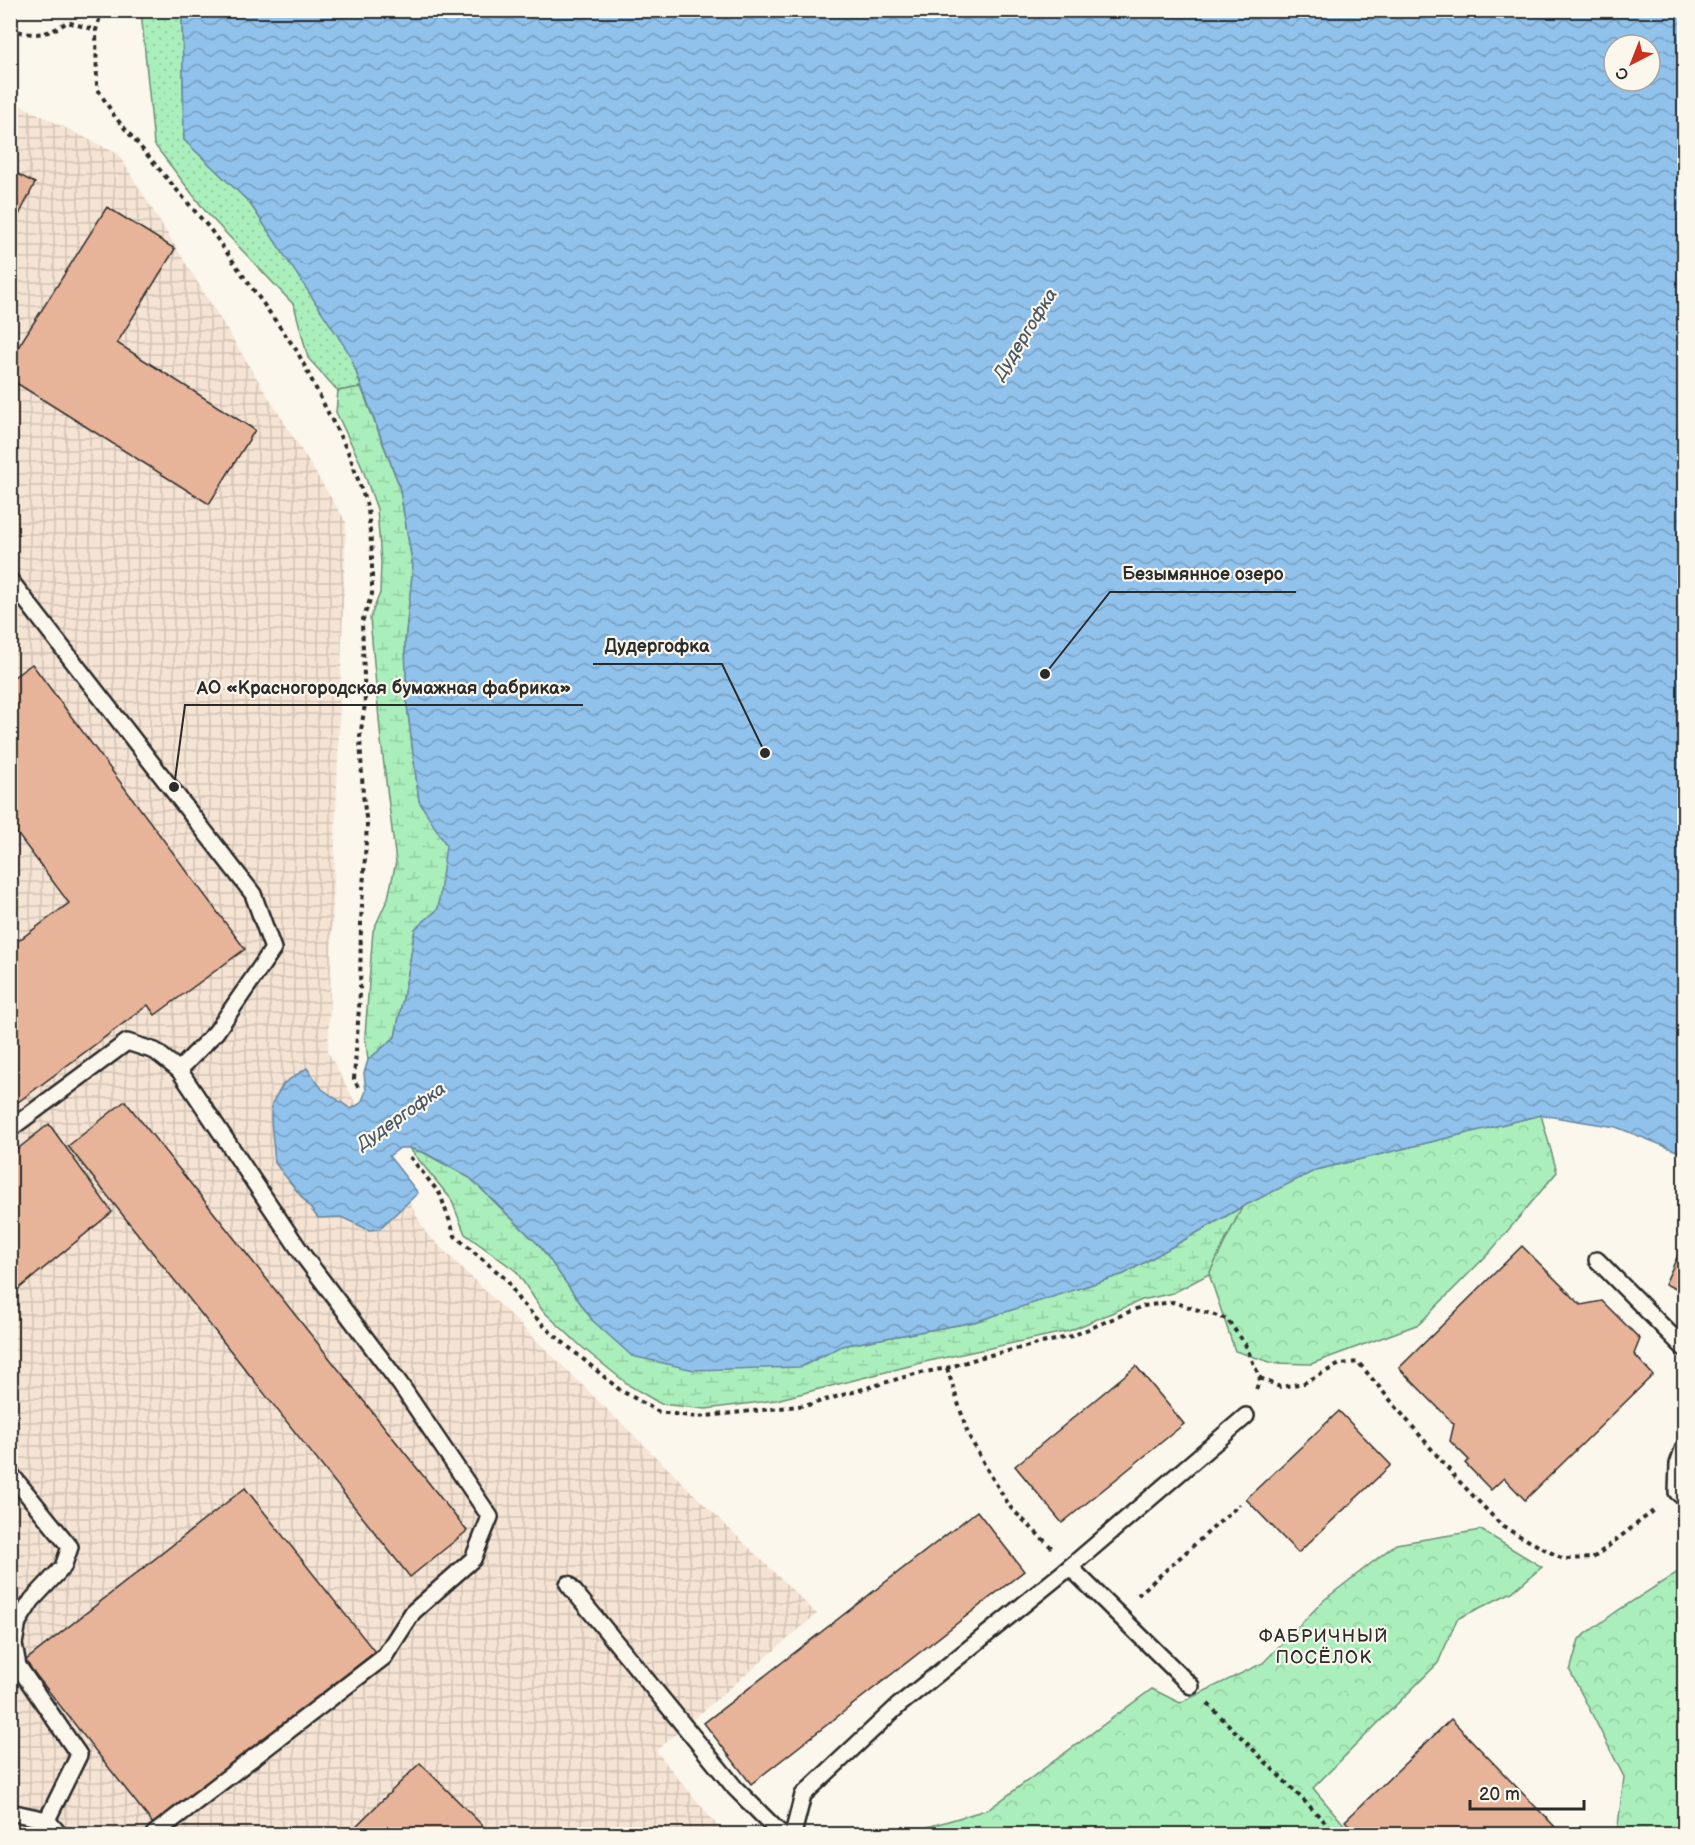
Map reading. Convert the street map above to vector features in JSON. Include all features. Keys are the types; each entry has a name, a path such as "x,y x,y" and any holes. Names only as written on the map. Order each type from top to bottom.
{"lane":[{"path":"10,580 253,894 273,949 216,1032 179,1070"},
{"path":"10,1129 127,1042 155,1051 179,1070 305,1258 400,1384 490,1517 473,1559 413,1612 384,1657 154,1834"},
{"path":"1597,1260 1684,1348"},
{"path":"794,1834 803,1795 899,1705 1070,1567 1246,1416"},
{"path":"1681,1495 1678,1464 1684,1448"},
{"path":"10,1473 70,1547 63,1567 32,1600 18,1622 14,1644 18,1666 79,1755 47,1820"},
{"path":"1070,1567 1191,1686"},
{"path":"568,1584 735,1788 780,1834"},
{"path":"10,1812 47,1820 59,1834"}],"path":[{"path":"10,16 13,10"},
{"path":"102,10 96,30 98,88 116,117 210,229 297,351 350,456 368,509 372,554 372,594 362,622 365,704 360,737 367,825 354,1079 360,1091"},
{"path":"10,28 34,35 53,32 67,22 96,30"},
{"path":"410,1157 440,1194 455,1236 507,1280 519,1299 547,1329 570,1349 620,1390 659,1412 697,1417 808,1405 904,1377 1072,1336 1143,1306 1173,1302 1227,1319 1245,1344 1260,1378 1280,1387 1304,1383 1340,1364 1358,1362 1456,1478 1503,1527 1563,1559 1593,1558 1681,1495"},
{"path":"947,1368 968,1434 999,1489 1011,1508 1070,1567"},
{"path":"1246,1416 1260,1378"},
{"path":"1117,1613 1176,1564 1240,1504"},
{"path":"1191,1686 1337,1834"}],"shaded area":[{"path":"10,100 118,154 346,522 328,1052 426,1233 817,1614 656,1751 724,1834 11,1834"}],"green space":[{"path":"141,11 182,11 184,140 249,202 350,353 361,387 338,391 308,358 294,305 206,212 154,144"},
{"path":"361,387 399,485 413,567 405,642 407,705 419,801 447,845 438,909 415,929 395,1037 368,1060 365,1035 373,931 388,898 396,862 381,741 370,618 380,593 381,562 377,509 360,462 336,412 338,391"},
{"path":"1541,1115 1557,1172 1490,1252 1419,1324 1311,1364 1273,1363 1235,1351 1209,1274 1242,1207 1316,1170"},
{"path":"409,1148 424,1153 470,1178 540,1246 593,1321 801,1367 842,1346 974,1322 1124,1274 1242,1207 1209,1274 1173,1293 1142,1300 1069,1331 929,1361 776,1400 706,1409 661,1404 630,1386 583,1348 542,1310 516,1271 465,1234 451,1199"},
{"path":"1481,1530 1542,1567 1512,1592 1457,1619 1438,1663 1313,1788 1352,1834 904,1834 989,1809 1152,1689 1180,1703 1263,1663 1324,1600 1396,1544"},
{"path":"1684,1568 1684,1834 1617,1834 1624,1777 1570,1671 1579,1639 1617,1611"}],"water":[{"path":"182,11 1684,11 1684,1154 1616,1127 1541,1115 1316,1170 1242,1207 1124,1274 974,1322 842,1346 801,1367 694,1370 632,1356 593,1321 540,1246 470,1178 425,1153 409,1148 400,1148 389,1156 418,1193 379,1229 369,1230 341,1217 318,1218 275,1163 271,1120 272,1103 284,1083 307,1068 322,1089 351,1109 361,1103 366,1091 364,1073 368,1060 395,1037 415,929 438,909 446,845 419,801 407,705 405,642 413,566 399,485 349,353 249,202 184,140"}],"building":[{"path":"10,170 35,183 10,233"},
{"path":"107,207 175,249 117,343 255,430 209,504 10,379 10,360"},
{"path":"32,664 245,949 155,1015 148,1005 10,1108 10,947 69,903 10,824 10,680"},
{"path":"125,1101 467,1531 410,1577 68,1146"},
{"path":"49,1124 112,1212 10,1296 10,1155"},
{"path":"1684,1242 1684,1293 1665,1284"},
{"path":"1522,1246 1581,1305 1602,1301 1640,1339 1634,1354 1653,1375 1525,1500 1504,1478 1491,1490 1465,1463 1469,1460 1450,1441 1454,1424 1399,1368"},
{"path":"1136,1366 1184,1424 1062,1523 1015,1466"},
{"path":"1339,1411 1391,1465 1298,1553 1246,1499"},
{"path":"245,1488 375,1652 154,1825 25,1661"},
{"path":"977,1511 1024,1571 751,1784 704,1723"},
{"path":"1451,1719 1557,1829 1551,1834 1358,1834 1345,1821"},
{"path":"420,1763 491,1834 348,1834"}],"place":[{"name":"Безымянное озеро","path":"1045,674"},
{"name":"Дудергофка","path":"765,753"},
{"name":"АО «Красногородская бумажная фабрика»","path":"174,787"}],"district":[{"name":"ФАБРИЧНЫЙ ПОСЁЛОК","path":"1324,1646"}]}
